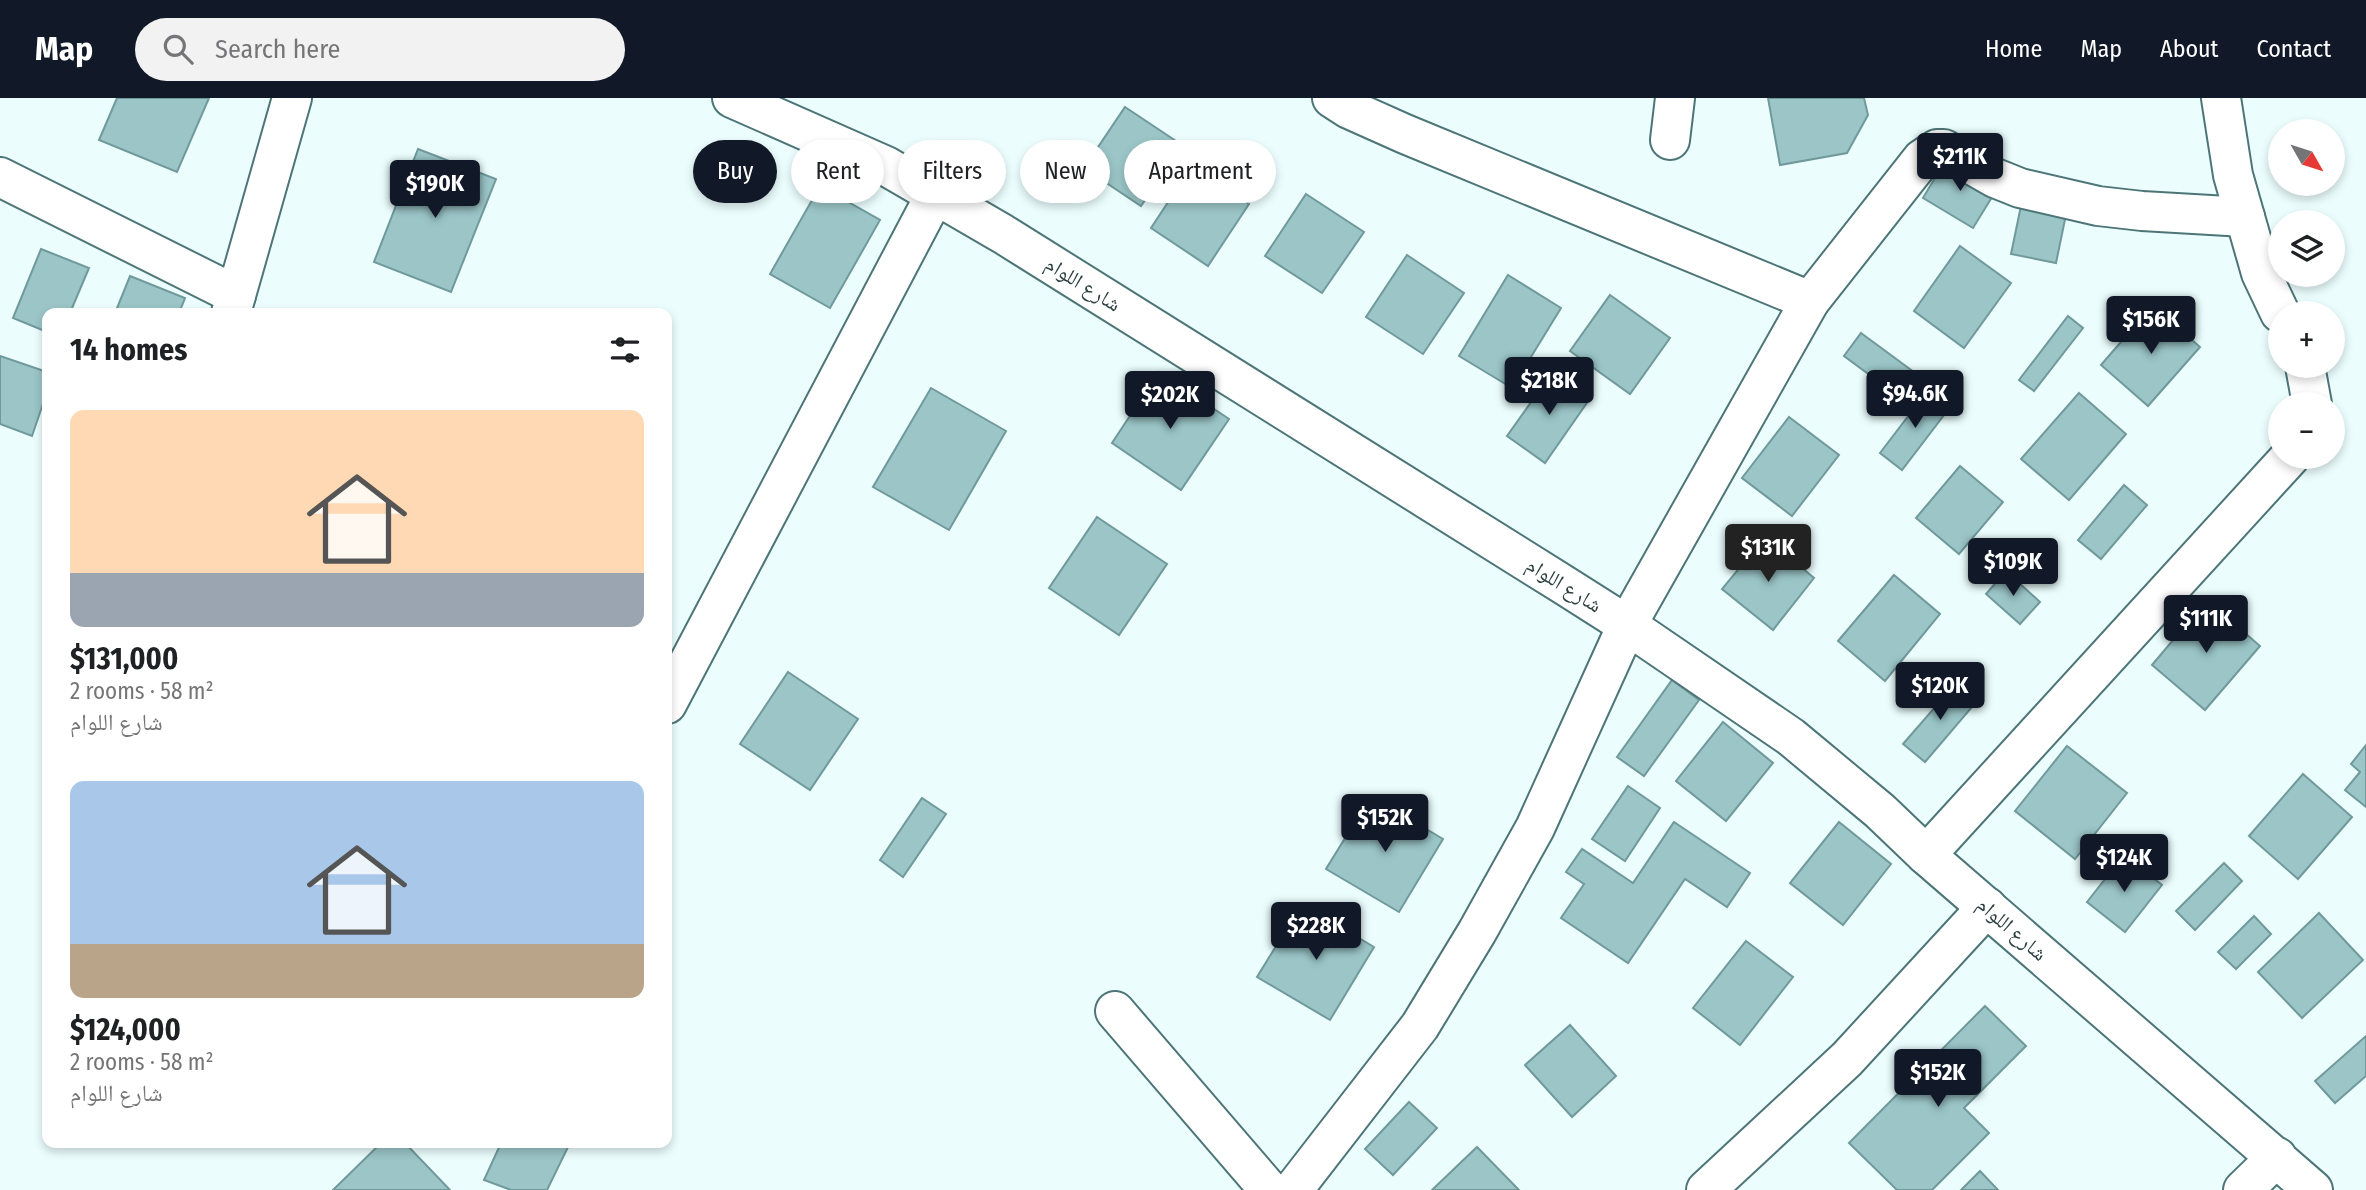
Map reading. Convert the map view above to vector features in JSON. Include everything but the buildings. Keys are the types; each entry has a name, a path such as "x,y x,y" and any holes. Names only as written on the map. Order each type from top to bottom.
{"street":[{"path":"0,177 233,304 292,98"},
{"name":"شارع اللوام","path":"732,98 898,173"},
{"path":"1332,98 1405,134 1810,301"},
{"path":"1670,140 1675,98"},
{"path":"2221,98 2233,175 2261,273 2274,301"},
{"path":"1293,1190 1420,1026 1535,828 1627,625 1810,301 1923,159 1937,149 1944,149 1995,178 2020,188 2098,206 2245,216"},
{"path":"672,695 931,203"},
{"name":"شارع اللوام","path":"949,203 1003,234 1627,625 1791,737 1880,811 1926,855 2313,1190"},
{"path":"1926,855 2279,469"},
{"path":"1706,1190 1847,1059 1987,907"},
{"path":"1115,1011 1269,1190"},
{"path":"2243,1190 2277,1157"}]}
